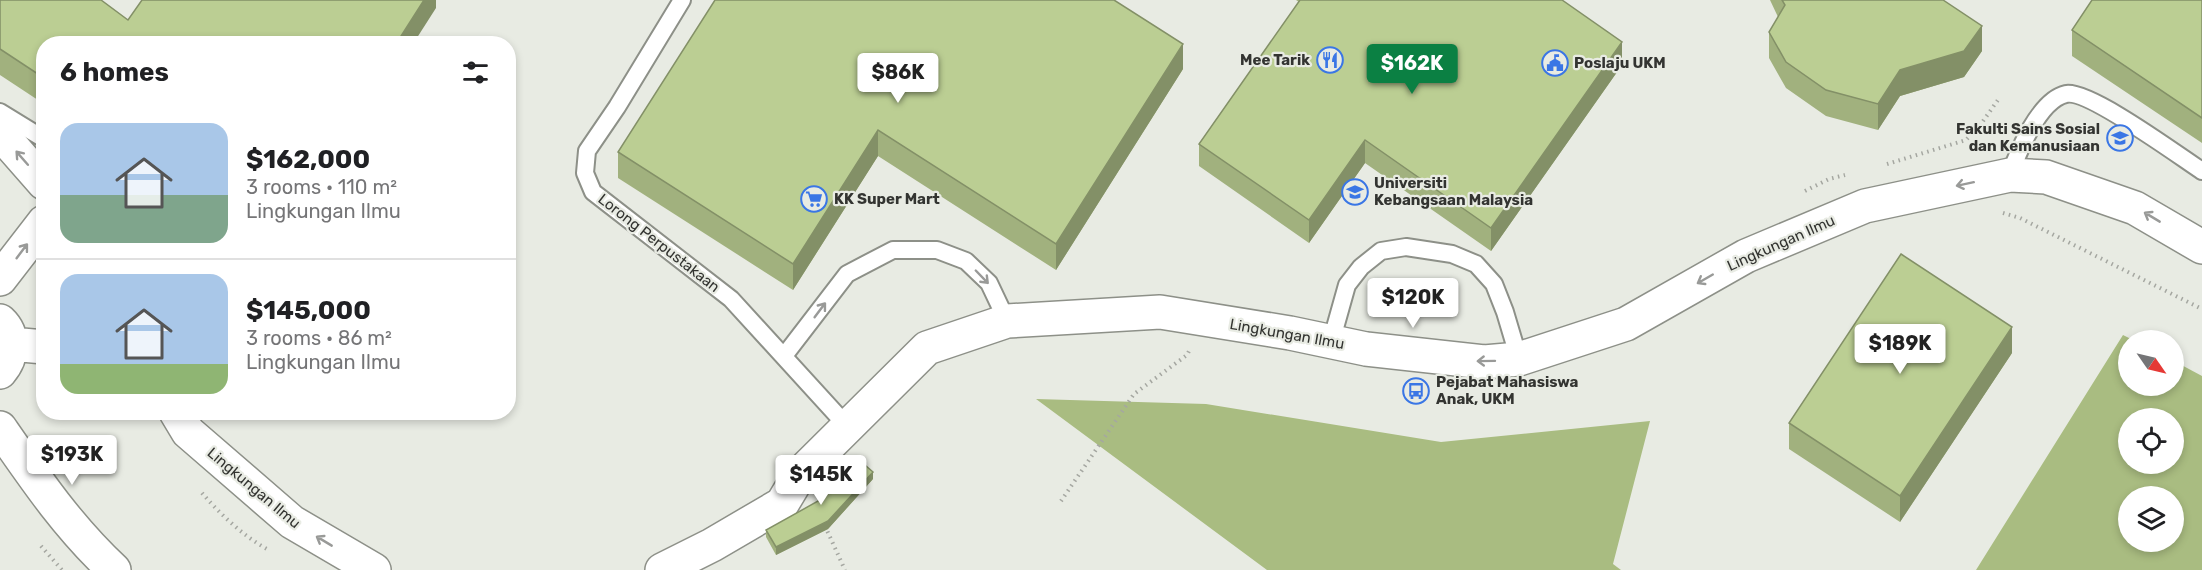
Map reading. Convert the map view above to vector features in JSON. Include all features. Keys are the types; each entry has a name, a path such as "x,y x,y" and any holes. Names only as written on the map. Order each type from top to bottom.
{"street":[{"path":"0,133 36,174"},
{"name":"Lingkungan Ilmu","path":"662,570 712,545 782,504 800,474 927,348 1006,321 1160,312 1198,327 1290,333 1366,349 1484,362 1519,359 1626,324 1746,256 1864,206 2010,175 2046,177 2135,208 2202,247"},
{"path":"0,279 36,232"},
{"path":"4,346 36,347"},
{"name":"Lingkungan Ilmu","path":"181,420 188,432 292,522 374,570"},
{"path":"0,428 44,493 89,547 114,570"}],"lane":[{"name":"Lorong Perpustakaan","path":"678,2 616,107 587,151 585,173 593,192 731,299 847,426"},
{"path":"2010,175 2020,147 2041,114 2056,98 2069,93 2094,100 2202,171"},
{"path":"0,112 36,134"},
{"path":"1331,342 1347,285 1361,267 1381,251 1406,247 1452,254 1476,264 1494,284 1519,359"},
{"path":"784,356 847,274 893,250 937,250 966,261 989,284 1006,321"}],"path":[{"path":"1997,212 2020,218 2202,309"},
{"path":"1061,501 1134,394 1187,355 1198,327"},
{"path":"823,524 845,570"}],"green space":[{"path":"2118,343 2118,396 2184,396 2184,366 2202,376 2202,570 1976,570"},
{"path":"1036,399 1206,404 1441,442 1650,421 1613,564 1621,570 1267,570"}],"building":[{"path":"0,0 101,0 128,20 142,0 424,0 401,36 36,36 36,73 0,49"},
{"path":"715,0 1114,0 1183,44 1056,244 878,130 793,264 618,152"},
{"path":"1300,0 1562,0 1622,42 1491,228 1365,140 1309,220 1199,144"},
{"path":"1782,0 1943,0 1982,26 1964,51 1900,70 1878,104 1826,90 1786,62 1769,32 1785,5"},
{"path":"2092,0 2202,0 2202,118 2072,30"},
{"path":"1901,254 2012,327 1900,496 1789,423"},
{"path":"858,459 873,472 828,521 776,547 766,530 820,500"}],"place":[{"name":"Mee Tarik","path":"1330,60"},
{"name":"Poslaju UKM","path":"1555,63"},
{"name":"Fakulti Sains Sosial dan Kemanusiaan","path":"2120,138"},
{"name":"Universiti Kebangsaan Malaysia","path":"1355,192"},
{"name":"KK Super Mart","path":"814,199"},
{"name":"Pejabat Mahasiswa Anak, UKM","path":"1416,391"}]}
